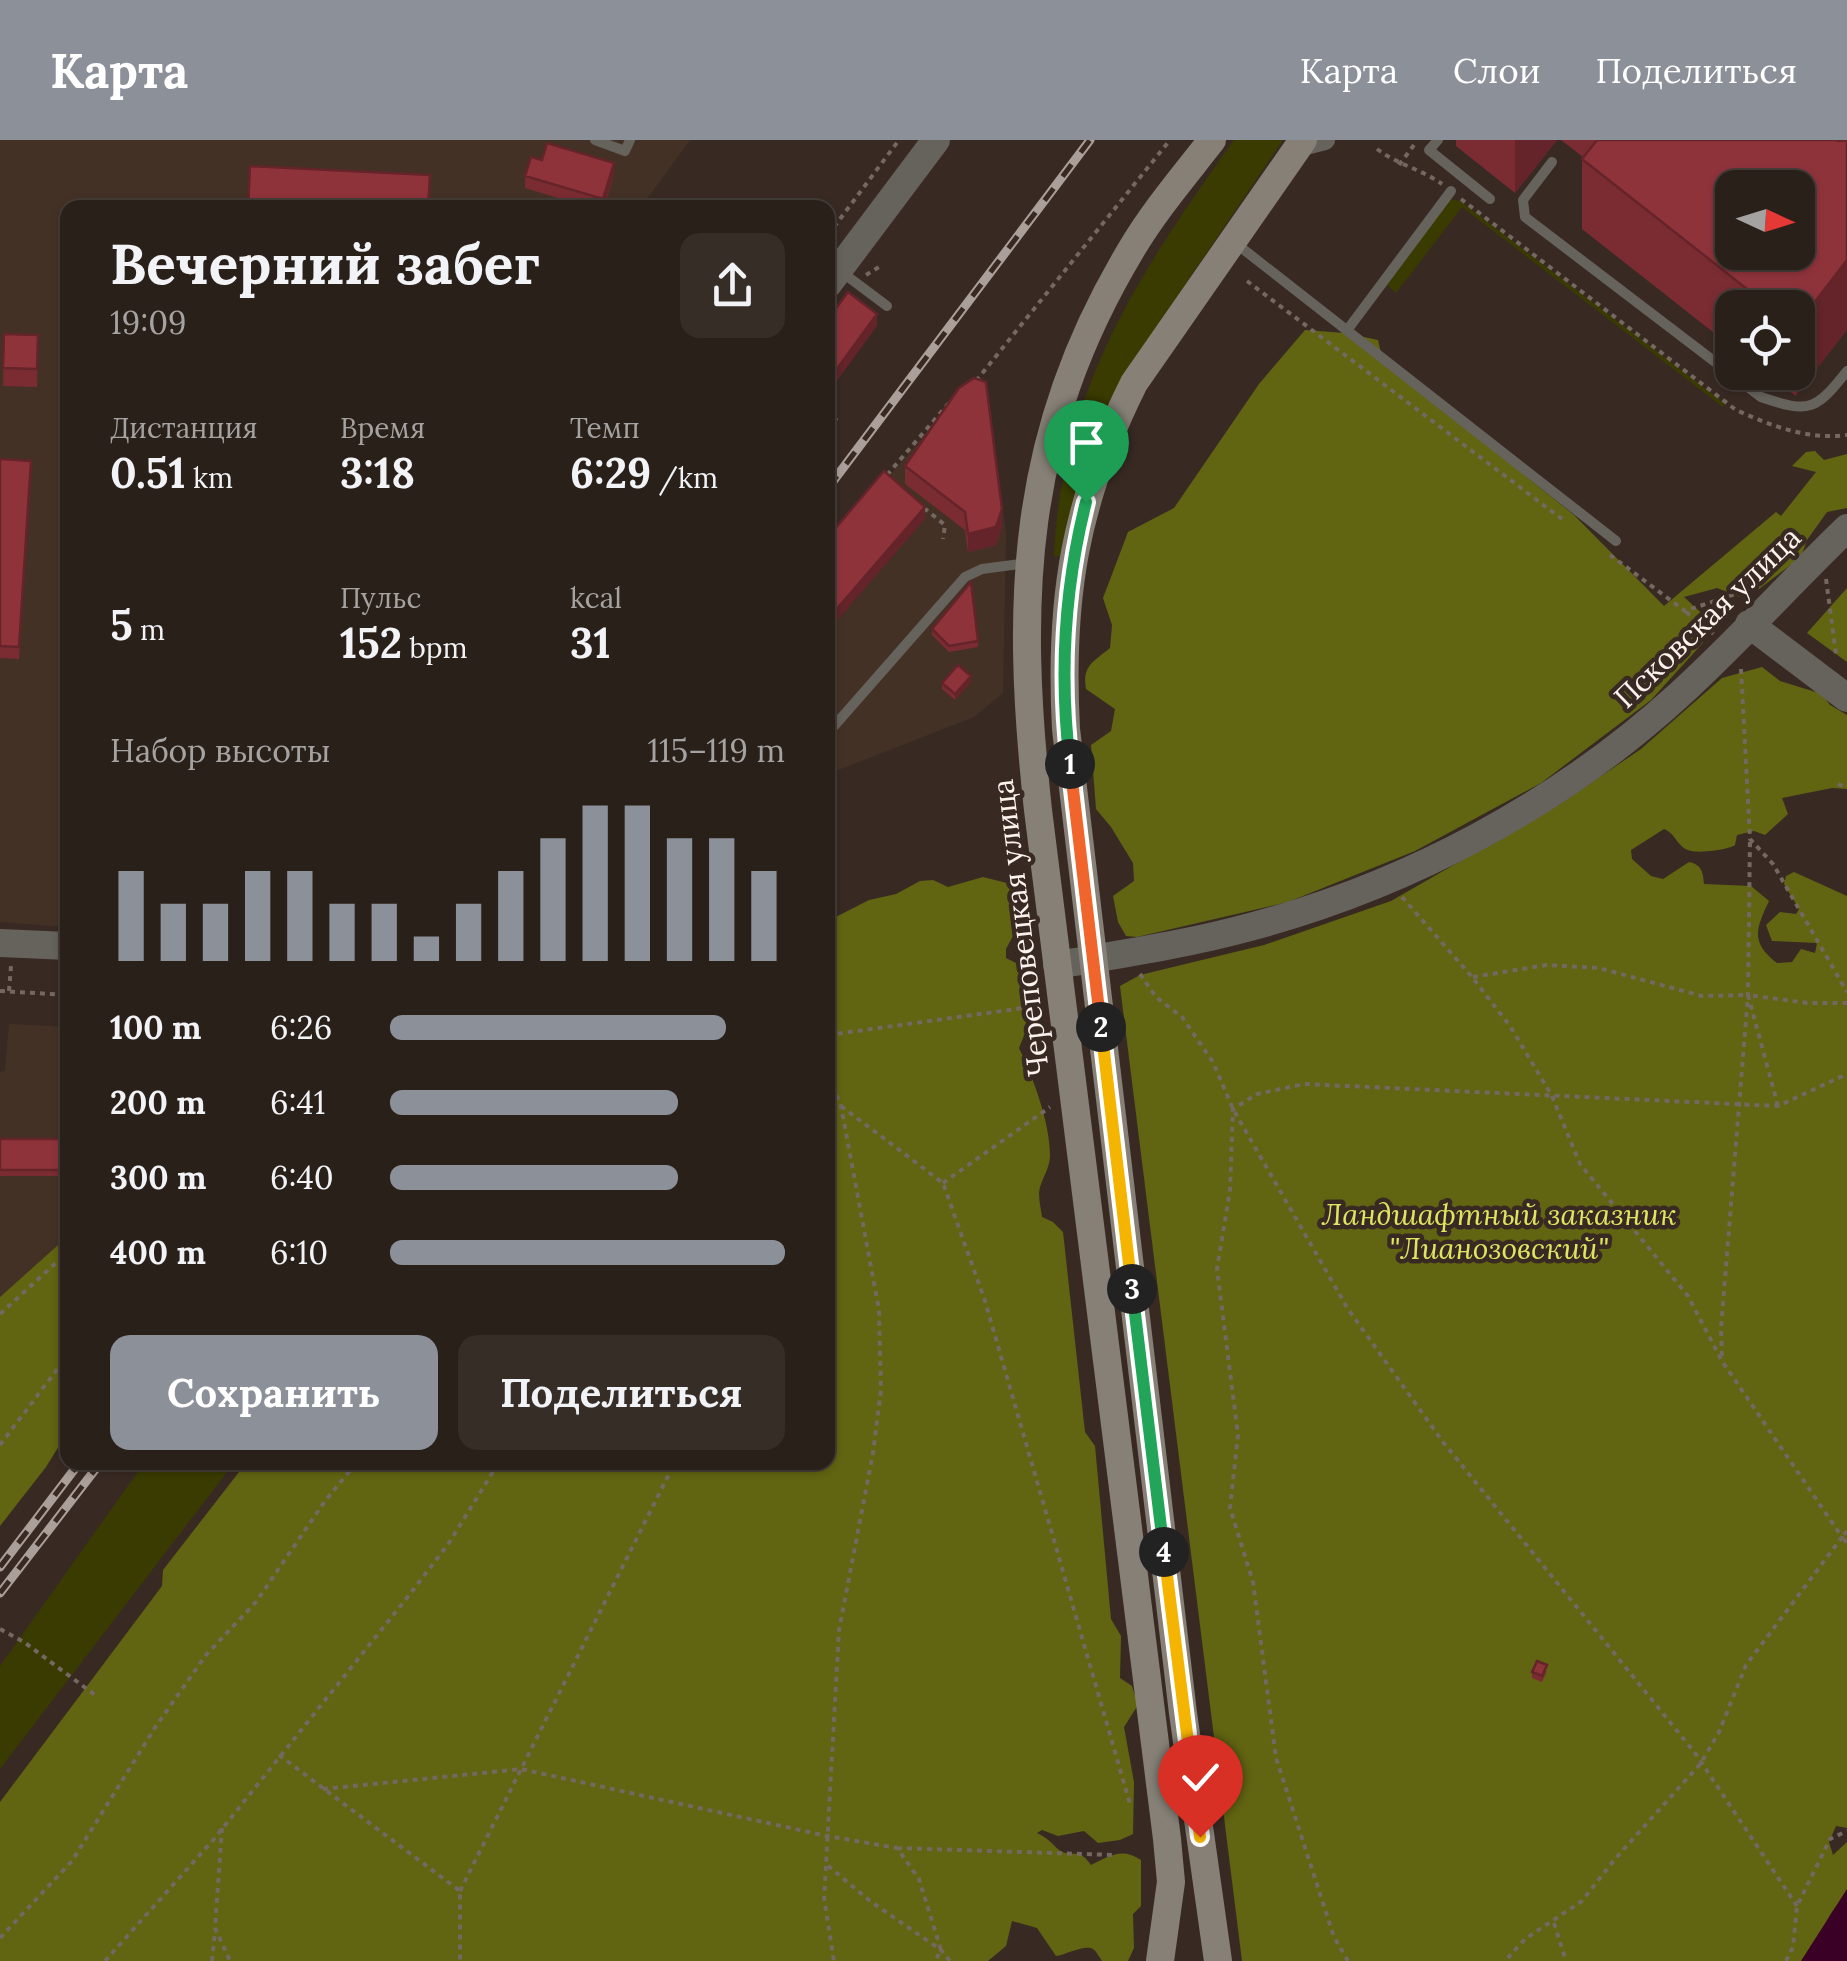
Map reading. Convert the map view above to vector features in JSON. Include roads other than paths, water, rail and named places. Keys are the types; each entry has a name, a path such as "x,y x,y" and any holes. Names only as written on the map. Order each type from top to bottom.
{"main road":[{"name":"Череповецкая улица","path":"1160,1961 1170,1882 1029,731 1026,603 1042,466 1067,382 1098,310 1140,236 1212,140"},
{"path":"1218,1961 1183,1713 1066,729 1063,628 1086,502 1134,383 1308,142"}],"street":[{"path":"835,274 936,140"},
{"name":"Псковская улица","path":"1057,965 1247,928 1297,914 1440,857 1589,767 1681,694 1745,614 1847,528"},
{"path":"1745,614 1847,698"},
{"path":"5,954 60,947"}],"lane":[{"path":"595,140 626,151 630,140"},
{"path":"1438,140 1429,150 1490,199"},
{"path":"1552,162 1523,200 1525,217 1761,397 1784,405 1815,404 1825,398 1847,371"},
{"path":"1348,330 1451,191"},
{"path":"1233,242 1616,541"},
{"path":"835,278 887,306"},
{"path":"835,724 965,577 982,569 1029,563"},
{"path":"1183,1713 1181,1759 1205,1961"},
{"name":"Череповецкая улица","path":"1152,1720 1166,1761 1178,1875 1169,1961"}],"railway":[{"path":"835,479 1090,140"},
{"path":"0,1567 74,1470"},
{"path":"0,1593 95,1470"}],"park label":[{"name":"Ландшафтный заказник \"Лианозовский\"","path":"1499,1231"}]}
